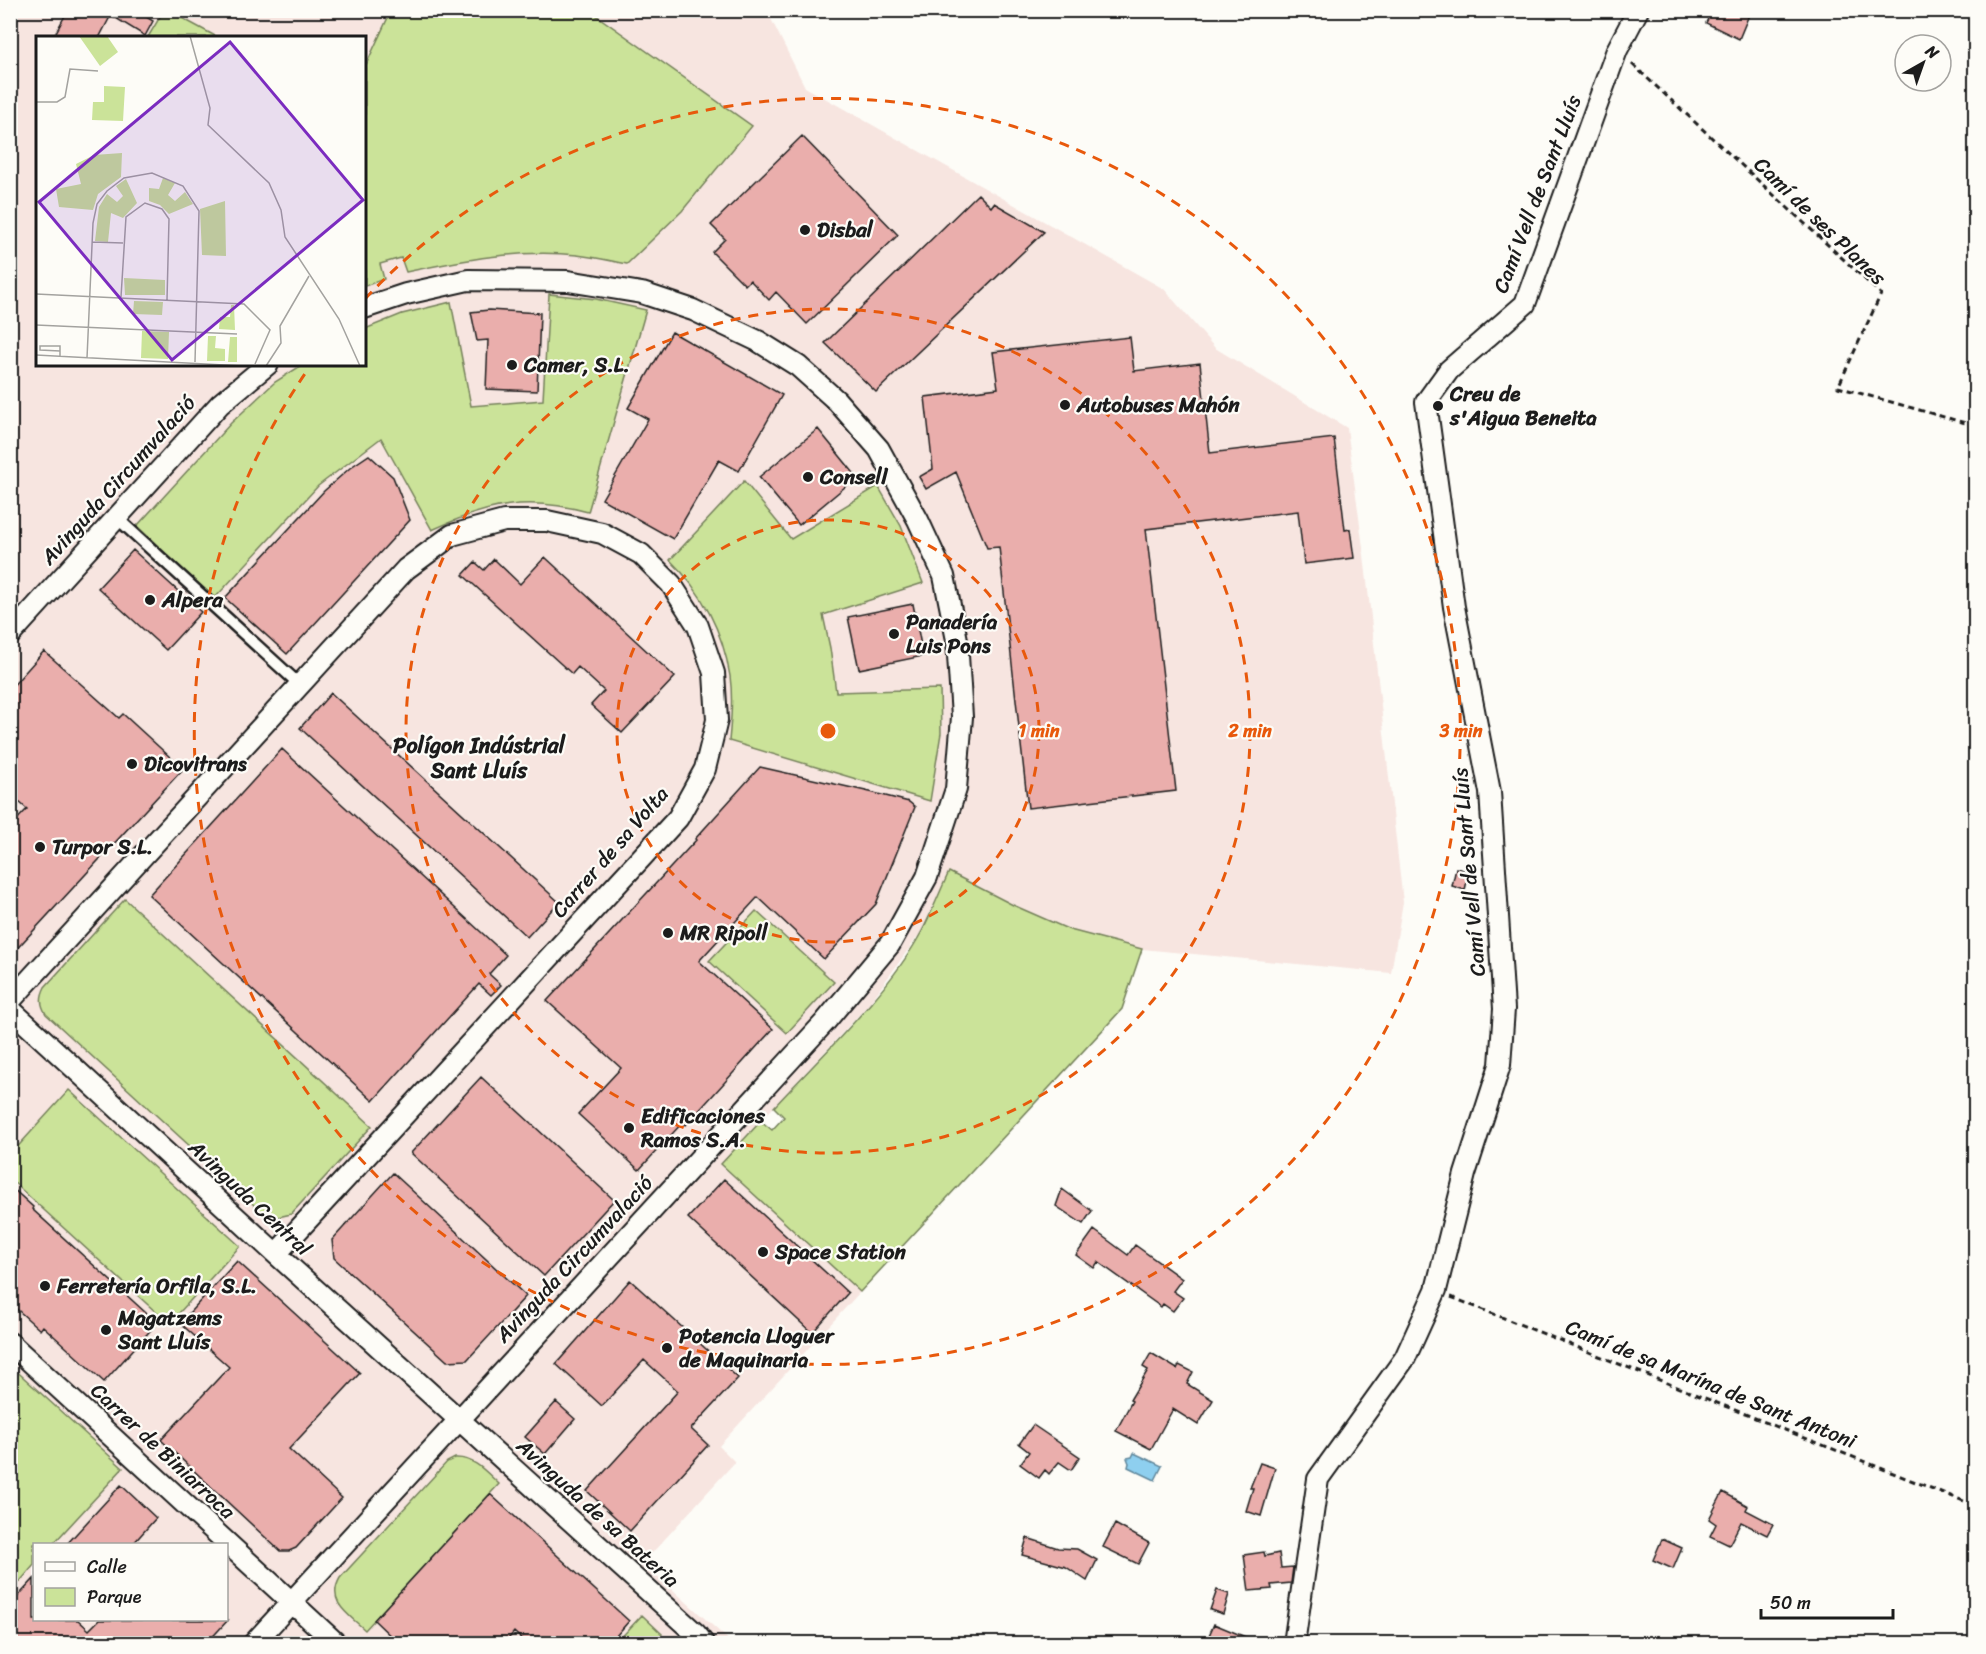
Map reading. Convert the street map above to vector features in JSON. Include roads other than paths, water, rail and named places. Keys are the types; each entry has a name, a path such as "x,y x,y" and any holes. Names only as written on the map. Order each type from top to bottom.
{"street":[{"name":"Camí Vell de Sant Lluís","path":"1294,1644 1318,1479 1405,1358 1436,1290 1465,1174 1500,1065 1504,1009 1490,792 1454,606 1426,402 1449,369 1525,304 1617,50 1638,10"},
{"name":"Avinguda Circumvalació","path":"253,1644 825,1022 890,944 927,878 956,789 962,717 957,640 944,576 918,520 879,449 837,401 798,366 758,340 693,310 642,293 568,281 468,280 406,294 366,307"},
{"name":"Avinguda Circumvalació","path":"10,635 220,404 266,366"},
{"name":"Carrer de sa Volta","path":"10,1001 406,569 452,535 504,521 547,521 602,533 641,554 672,584 698,626 714,673 717,720 705,770 678,818 276,1254"},
{"name":"Avinguda Central","path":"10,1009 459,1420"},
{"name":"Carrer de Biniarroca","path":"10,1343 227,1543"},
{"name":"Avinguda de sa Bateria","path":"459,1420 696,1634 704,1644"},
{"name":"Carrer de Biniarroca","path":"228,1544 337,1644"}],"lane":[{"path":"117,518 300,685"}],"water":[{"path":"1134,1453 1162,1466 1155,1480 1128,1467 1127,1458 1132,1457"}],"place":[{"name":"Disbal","path":"805,230"},
{"name":"Camer, S.L.","path":"512,365"},
{"name":"Autobuses Mahón","path":"1065,405"},
{"name":"Creu de s'Aigua Beneita","path":"1438,406"},
{"name":"Consell","path":"808,477"},
{"name":"Alpera","path":"150,600"},
{"name":"Panadería Luis Pons","path":"894,634"},
{"name":"Dicovitrans","path":"132,764"},
{"name":"Turpor S.L.","path":"40,847"},
{"name":"MR Ripoll","path":"668,933"},
{"name":"Edificaciones Ramos S.A.","path":"629,1128"},
{"name":"Space Station","path":"763,1252"},
{"name":"Ferretería Orfila, S.L.","path":"45,1286"},
{"name":"Magatzems Sant Lluís","path":"106,1330"},
{"name":"Potencia Lloguer de Maquinaria","path":"667,1348"}],"district":[{"name":"Polígon Indústrial Sant Lluís","path":"479,758"}]}
